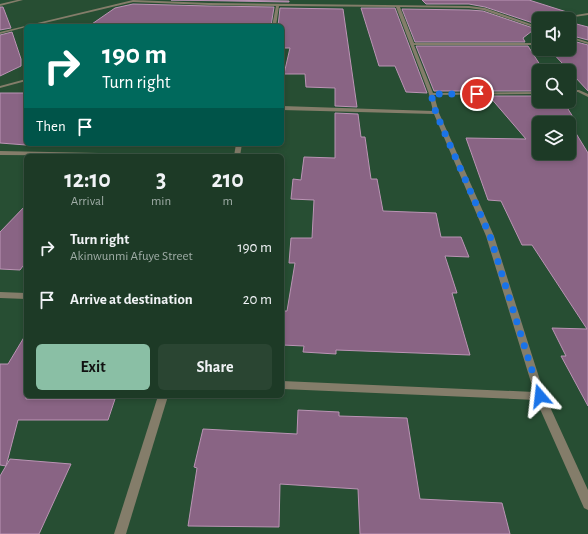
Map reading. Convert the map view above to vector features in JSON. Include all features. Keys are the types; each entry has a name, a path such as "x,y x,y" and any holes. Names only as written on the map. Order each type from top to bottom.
{"street":[{"path":"0,5 21,0"},
{"path":"35,24 135,0 278,5 469,7 484,9 532,26"},
{"path":"274,24 278,5"},
{"path":"398,7 431,94 436,113 490,236 540,396 588,504"},
{"path":"576,16 588,14"},
{"path":"0,33 24,27"},
{"path":"576,40 588,44"},
{"path":"412,44 532,44"},
{"path":"576,44 588,44"},
{"path":"0,87 24,81"},
{"path":"576,91 588,96"},
{"path":"431,94 532,93"},
{"path":"284,108 436,113"},
{"path":"0,153 49,154"},
{"path":"0,295 24,296"},
{"path":"284,385 540,396"},
{"path":"120,534 162,398"}],"building":[{"path":"171,0 289,1 289,2"},
{"path":"422,0 529,0 567,12 532,12 532,23 485,7 469,4 426,4"},
{"path":"133,4 274,7 271,24 92,24 115,8"},
{"path":"0,7 3,7 11,28 0,30"},
{"path":"280,8 343,9 357,107 335,106 335,88 306,87 305,74 284,74 290,48 284,48 284,24 278,24"},
{"path":"361,8 395,8 427,93 406,92 395,66 379,66"},
{"path":"402,9 483,11 532,28 532,31 523,38 525,42 415,42"},
{"path":"576,24 588,27 588,40 576,37"},
{"path":"12,32 21,59 21,66 0,76 0,35"},
{"path":"576,42 588,45 588,91 576,78 576,64 563,64 556,56 576,56"},
{"path":"416,46 528,46 532,52 532,56 534,56 540,64 532,64 532,91 434,91"},
{"path":"0,93 24,93 24,145 0,143"},
{"path":"489,96 532,96 532,108 567,108 572,116 532,116 532,160 576,160 576,133 588,153 588,406 561,356 566,356 552,328 587,329 532,245 522,245 501,201 488,200 466,138 526,139"},
{"path":"335,113 358,114 361,137 365,137 371,179 377,179 383,211 436,213 441,237 461,237 469,257 445,256 457,293 452,293 470,355 336,350 336,354 303,352 304,346 284,345 284,311 287,311 295,263 289,263 291,238 312,238 314,200 291,199 293,179 301,180 304,157 335,158"},
{"path":"24,207 24,265 20,270 0,269 0,232"},
{"path":"24,337 24,398 115,399 108,420 18,420 6,466 0,465 0,364 8,364"},
{"path":"298,410 339,412 339,416 407,418 420,499 502,503 510,534 360,534 358,489 280,484 279,527 188,526 197,468 194,467 203,429 297,434"},
{"path":"10,459 71,464 39,534 0,534 0,476"}],"route":[{"path":"477,94 431,94 436,113 490,236 540,396"}]}
